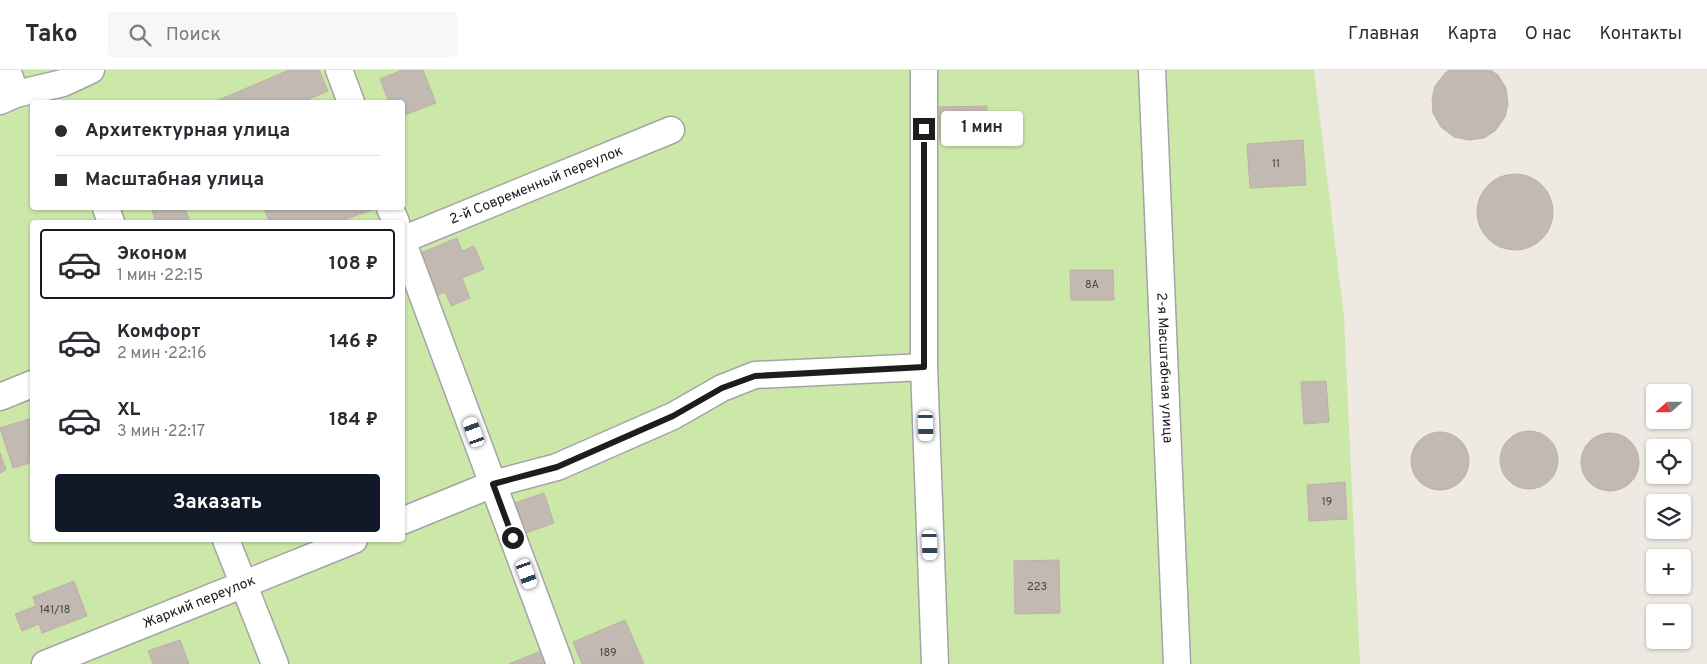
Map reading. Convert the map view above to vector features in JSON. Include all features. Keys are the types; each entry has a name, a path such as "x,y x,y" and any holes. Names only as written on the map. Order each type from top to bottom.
{"lane":[{"path":"7,70 8,97 66,93 91,70"},
{"path":"339,70 350,100"},
{"path":"924,70 924,367 935,664"},
{"name":"2-я Масштабная улица","path":"1152,70 1177,664"},
{"name":"2-й Современный переулок","path":"405,239 671,130"},
{"path":"405,245 560,664"},
{"path":"405,519 493,484 557,467 673,416 722,388 755,376 924,367"},
{"path":"0,397 30,385"},
{"path":"227,542 275,664"},
{"name":"Жаркий переулок","path":"45,664 349,542"}],"green space":[{"path":"0,70 1314,70 1344,317 1360,664 0,664"}],"building":[{"path":"289,70 319,70 328,91 307,100 219,100"},
{"path":"402,70 423,70 436,103 405,115 405,100 388,100 380,79"},
{"path":"1449,70 1490,70 1498,75 1506,88 1508,104 1505,117 1495,131 1484,138 1469,140 1454,137 1441,127 1433,113 1432,99 1435,86"},
{"path":"987,106 987,140 940,141 939,107"},
{"path":"1303,140 1306,185 1250,188 1247,144"},
{"path":"1515,174 1530,177 1542,185 1550,197 1553,212 1550,227 1542,239 1530,247 1515,250 1500,247 1488,239 1480,227 1477,212 1480,197 1488,185 1500,177"},
{"path":"152,210 186,210 189,220 155,220"},
{"path":"264,210 371,210 344,220 269,220"},
{"path":"457,238 462,251 474,246 484,269 462,278 470,298 451,306 445,292 435,296 418,254"},
{"path":"1070,270 1113,270 1114,300 1071,300"},
{"path":"1326,381 1329,422 1304,424 1301,382"},
{"path":"30,419 30,463 13,468 0,428"},
{"path":"1523,431 1535,431 1550,439 1558,454 1558,466 1550,481 1535,489 1523,489 1508,481 1500,466 1500,454 1508,439"},
{"path":"1434,432 1446,432 1461,440 1469,455 1469,467 1461,482 1446,490 1434,490 1419,482 1411,467 1411,455 1419,440"},
{"path":"1604,433 1616,433 1631,441 1639,456 1639,468 1631,483 1616,491 1604,491 1589,483 1581,468 1581,456 1589,441"},
{"path":"0,453 6,470 0,473"},
{"path":"1345,482 1347,519 1309,521 1307,485"},
{"path":"544,493 554,523 520,535 509,505"},
{"path":"1059,560 1060,613 1015,614 1014,561"},
{"path":"74,581 87,616 42,633 39,624 22,631 15,614 36,606 33,597"},
{"path":"625,620 644,664 582,664 573,642"},
{"path":"180,640 189,664 153,664 148,651"},
{"path":"543,650 549,664 509,664"}],"route":[{"path":"513,538 493,484 557,467 673,416 722,388 755,376 924,367 924,129"}]}
